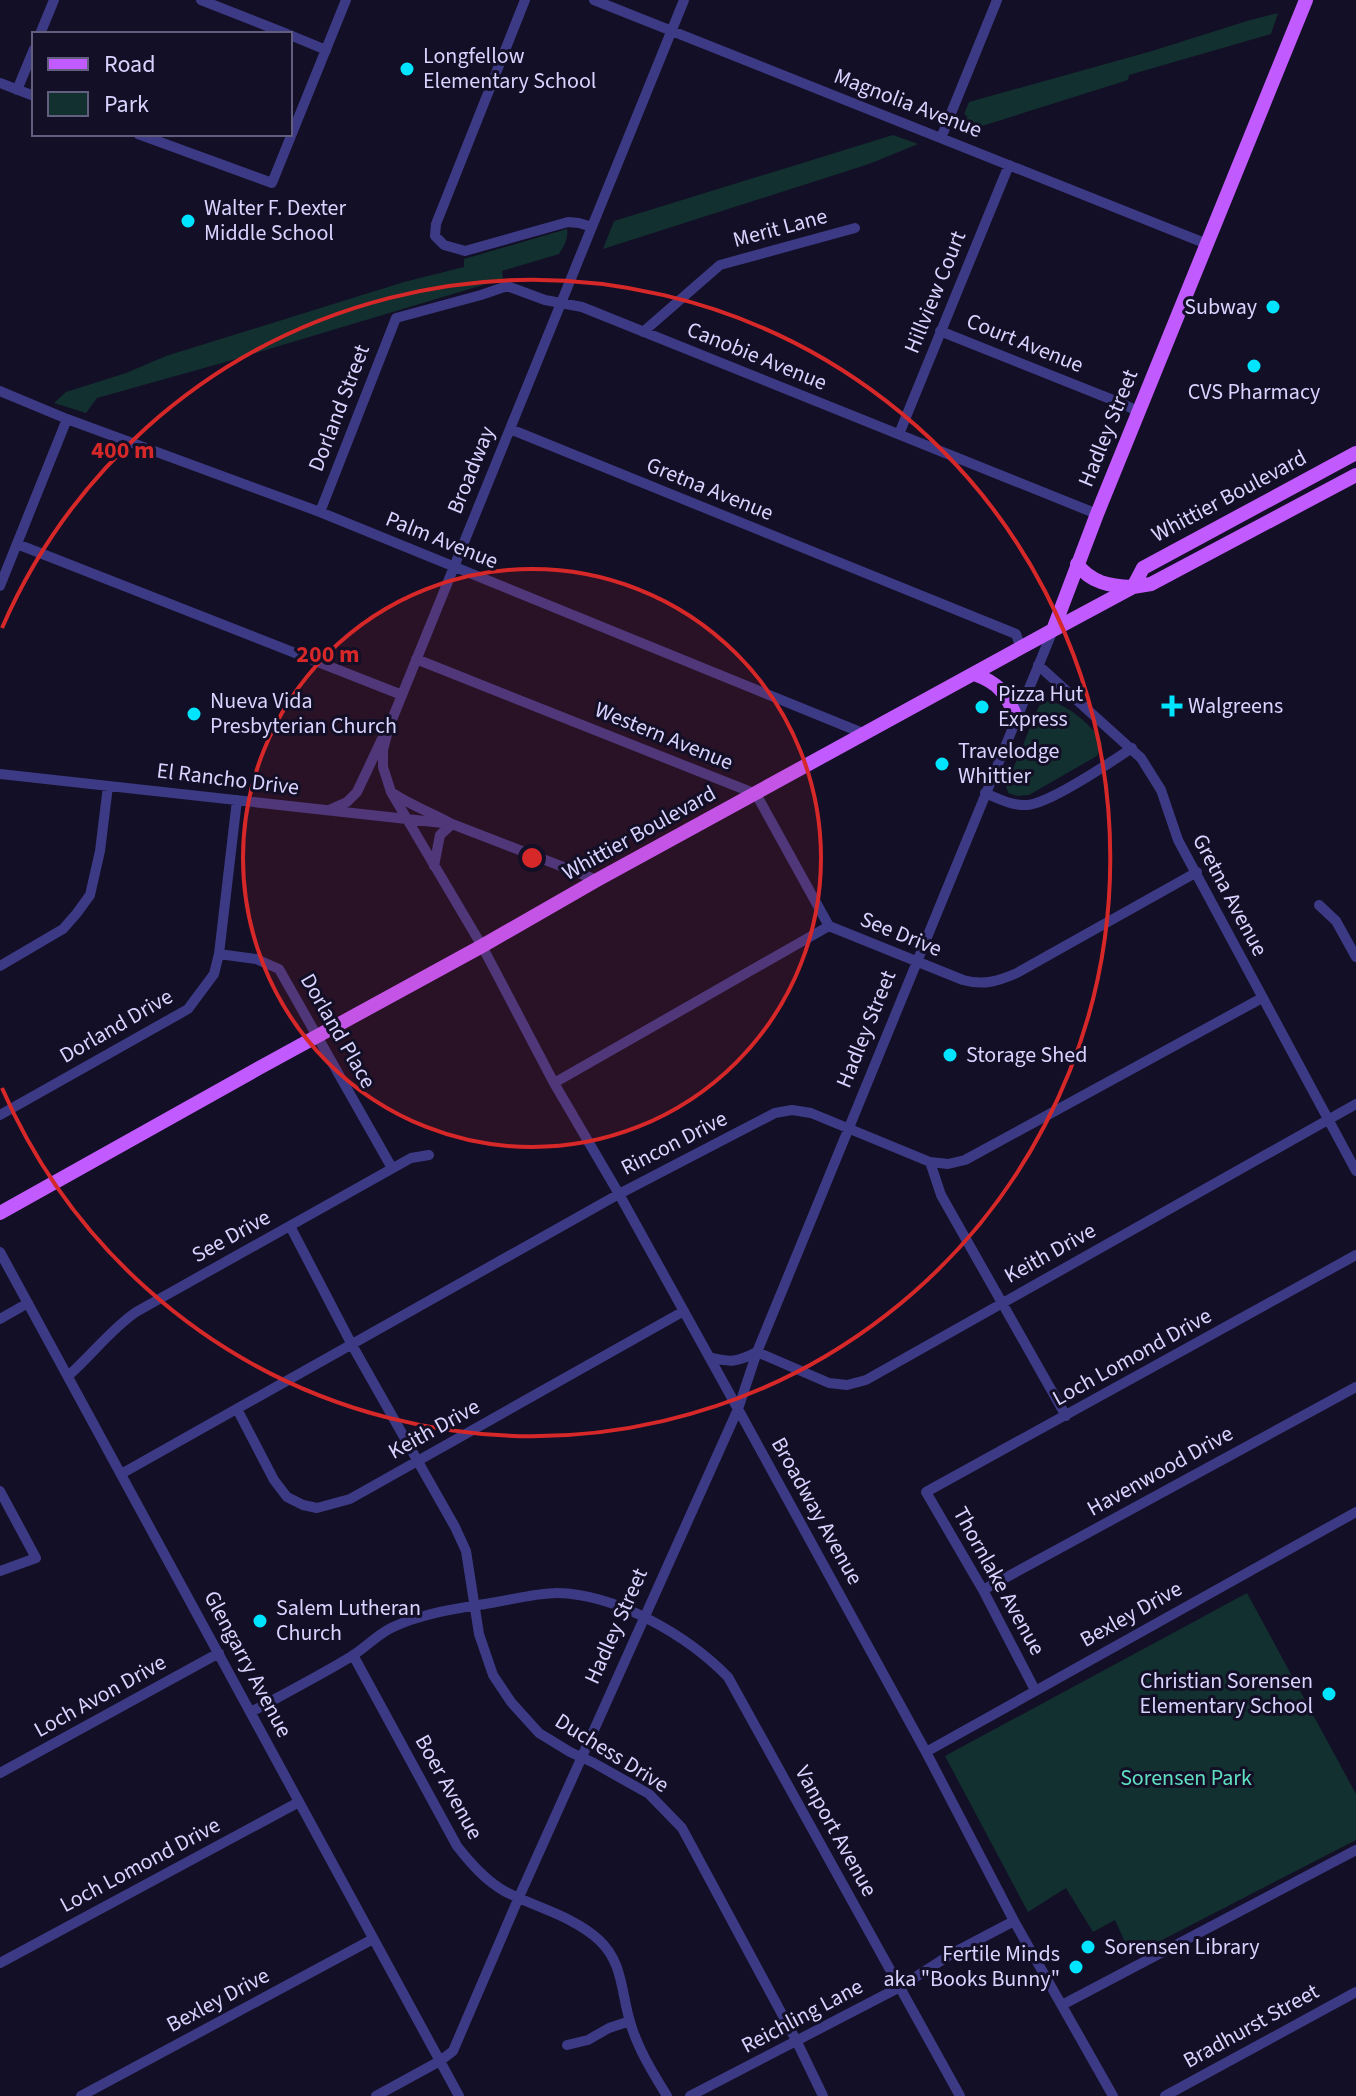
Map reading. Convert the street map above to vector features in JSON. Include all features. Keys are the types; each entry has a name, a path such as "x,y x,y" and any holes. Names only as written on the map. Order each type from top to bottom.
{"main road":[{"name":"Hadley Street","path":"1053,630 1306,0"},
{"name":"Whittier Boulevard","path":"1133,587 1143,568 1356,453"},
{"path":"1301,505 1305,494 1314,486 1356,463"},
{"name":"Whittier Boulevard","path":"0,1213 1053,630 1133,587 1151,584 1356,475"},
{"path":"1176,571 1179,559 1201,537"},
{"path":"1077,564 1095,581 1111,586 1133,587"},
{"path":"974,674 991,680 1007,696 1016,717"}],"street":[{"path":"41,32 54,0"},
{"path":"201,0 281,32"},
{"path":"292,134 346,0"},
{"path":"525,0 436,224 435,236 444,245 465,251 568,222 592,227"},
{"name":"Magnolia Avenue","path":"594,0 1207,244"},
{"name":"Broadway","path":"482,946 391,792 383,767 383,750 416,659 684,0"},
{"path":"941,138 995,1"},
{"path":"292,37 326,50"},
{"path":"17,90 32,54"},
{"path":"0,83 32,95"},
{"path":"143,136 272,183 291,136"},
{"name":"Hillview Court","path":"899,434 1009,165"},
{"name":"Merit Lane","path":"643,332 720,265 855,228"},
{"name":"Canobie Avenue","path":"396,318 507,286 545,300 582,307 1097,514"},
{"name":"Dorland Street","path":"320,512 396,318"},
{"name":"Court Avenue","path":"940,331 1139,412"},
{"name":"Palm Avenue","path":"0,391 67,419 320,512 865,734"},
{"path":"0,586 67,419"},
{"name":"Gretna Avenue","path":"510,429 1016,634 1021,648"},
{"path":"17,544 402,695"},
{"name":"Hadley Street","path":"440,2061 453,2051 738,1409 757,1352 1053,630"},
{"name":"Western Avenue","path":"416,659 756,794"},
{"name":"Gretna Avenue","path":"1038,665 1141,758 1161,790 1178,840 1356,1171"},
{"path":"327,811 347,802 357,792 389,727"},
{"path":"985,793 1010,804 1037,804 1132,748"},
{"name":"El Rancho Drive","path":"0,774 452,824"},
{"path":"0,966 63,929 90,895 100,851 108,786"},
{"name":"El Rancho Drive","path":"391,792 452,824 597,880"},
{"path":"756,794 829,926"},
{"name":"Dorland Drive","path":"0,1115 188,1009 214,974 219,954 237,800"},
{"path":"434,866 440,835 452,824"},
{"name":"See Drive","path":"554,1083 829,926 975,984 987,984 1017,973 1197,872"},
{"path":"1319,905 1336,921 1356,957"},
{"name":"Broadway Avenue","path":"482,946 554,1083 684,1311 926,1752 1014,1921 1113,2096"},
{"name":"Dorland Place","path":"219,954 256,959 279,969 392,1168"},
{"name":"Rincon Drive","path":"121,1474 619,1194 775,1113 792,1110 811,1113 930,1162 948,1164 965,1160 1262,998"},
{"name":"Keith Drive","path":"757,1352 829,1383 847,1385 866,1380 1356,1104"},
{"name":"See Drive","path":"68,1376 117,1325 136,1312 392,1168 411,1158 429,1155"},
{"path":"930,1162 941,1195 1066,1416"},
{"name":"Duchess Drive","path":"290,1226 466,1551 479,1634 493,1675 511,1702 539,1733 649,1794 682,1828 823,2096"},
{"name":"Glengarry Avenue","path":"0,1252 459,2096"},
{"name":"Loch Lomond Drive","path":"926,1492 1356,1255"},
{"path":"0,1319 28,1303"},
{"name":"Keith Drive","path":"237,1409 274,1480 287,1497 317,1508 350,1499 684,1311"},
{"path":"709,1357 728,1362 757,1352"},
{"name":"Havenwood Drive","path":"983,1590 1356,1387"},
{"path":"0,1491 36,1558 0,1571"},
{"name":"Thornlake Avenue","path":"926,1492 983,1590 1035,1690"},
{"name":"Bexley Drive","path":"926,1752 1356,1512"},
{"path":"251,1712 353,1655 389,1629 417,1617 556,1593 591,1597 644,1617"},
{"name":"Vanport Avenue","path":"644,1617 697,1648 728,1677 960,2096"},
{"name":"Loch Avon Drive","path":"0,1773 219,1653"},
{"name":"Boer Avenue","path":"353,1655 457,1846 469,1862 506,1892 579,1925 609,1952 619,1970 640,2050 667,2096"},
{"name":"Loch Lomond Drive","path":"0,1963 299,1802"},
{"path":"1062,2005 1356,1850"},
{"name":"Reichling Lane","path":"690,2096 900,1987 953,1953 1014,1921"},
{"name":"Bexley Drive","path":"81,2096 373,1939"},
{"name":"Bradhurst Street","path":"1165,2096 1356,1992"},
{"path":"567,2045 588,2040 630,2021"},
{"path":"376,2096 440,2061"}],"green space":[{"path":"1278,13 1271,34 1129,75 1128,80 966,131 967,116 964,114 969,102"},
{"path":"893,135 918,144 869,164 603,249 614,221"},
{"path":"567,229 566,242 559,254 502,271 503,279 97,398 86,413 54,403 66,392 126,373 166,356 404,282 464,267 464,259"},
{"path":"1048,701 1071,711 1094,731 1102,744 1097,756 1029,795 1008,793 1006,786 1039,706"},
{"name":"Sorensen Park","path":"1247,1593 1356,1794 1356,1840 1131,1956 1115,1920 1093,1932 1066,1888 1028,1912 945,1756"}],"place":[{"name":"Longfellow Elementary School","path":"407,69"},
{"name":"Walter F. Dexter Middle School","path":"188,221"},
{"name":"Subway","path":"1273,307"},
{"name":"CVS Pharmacy","path":"1254,366"},
{"name":"Walgreens","path":"1172,706"},
{"name":"Pizza Hut Express","path":"982,707"},
{"name":"Nueva Vida Presbyterian Church","path":"194,714"},
{"name":"Travelodge Whittier","path":"942,764"},
{"name":"Storage Shed","path":"950,1055"},
{"name":"Salem Lutheran Church","path":"260,1621"},
{"name":"Christian Sorensen Elementary School","path":"1329,1694"},
{"name":"Sorensen Library","path":"1088,1947"},
{"name":"Fertile Minds aka \"Books Bunny\"","path":"1076,1967"}]}
